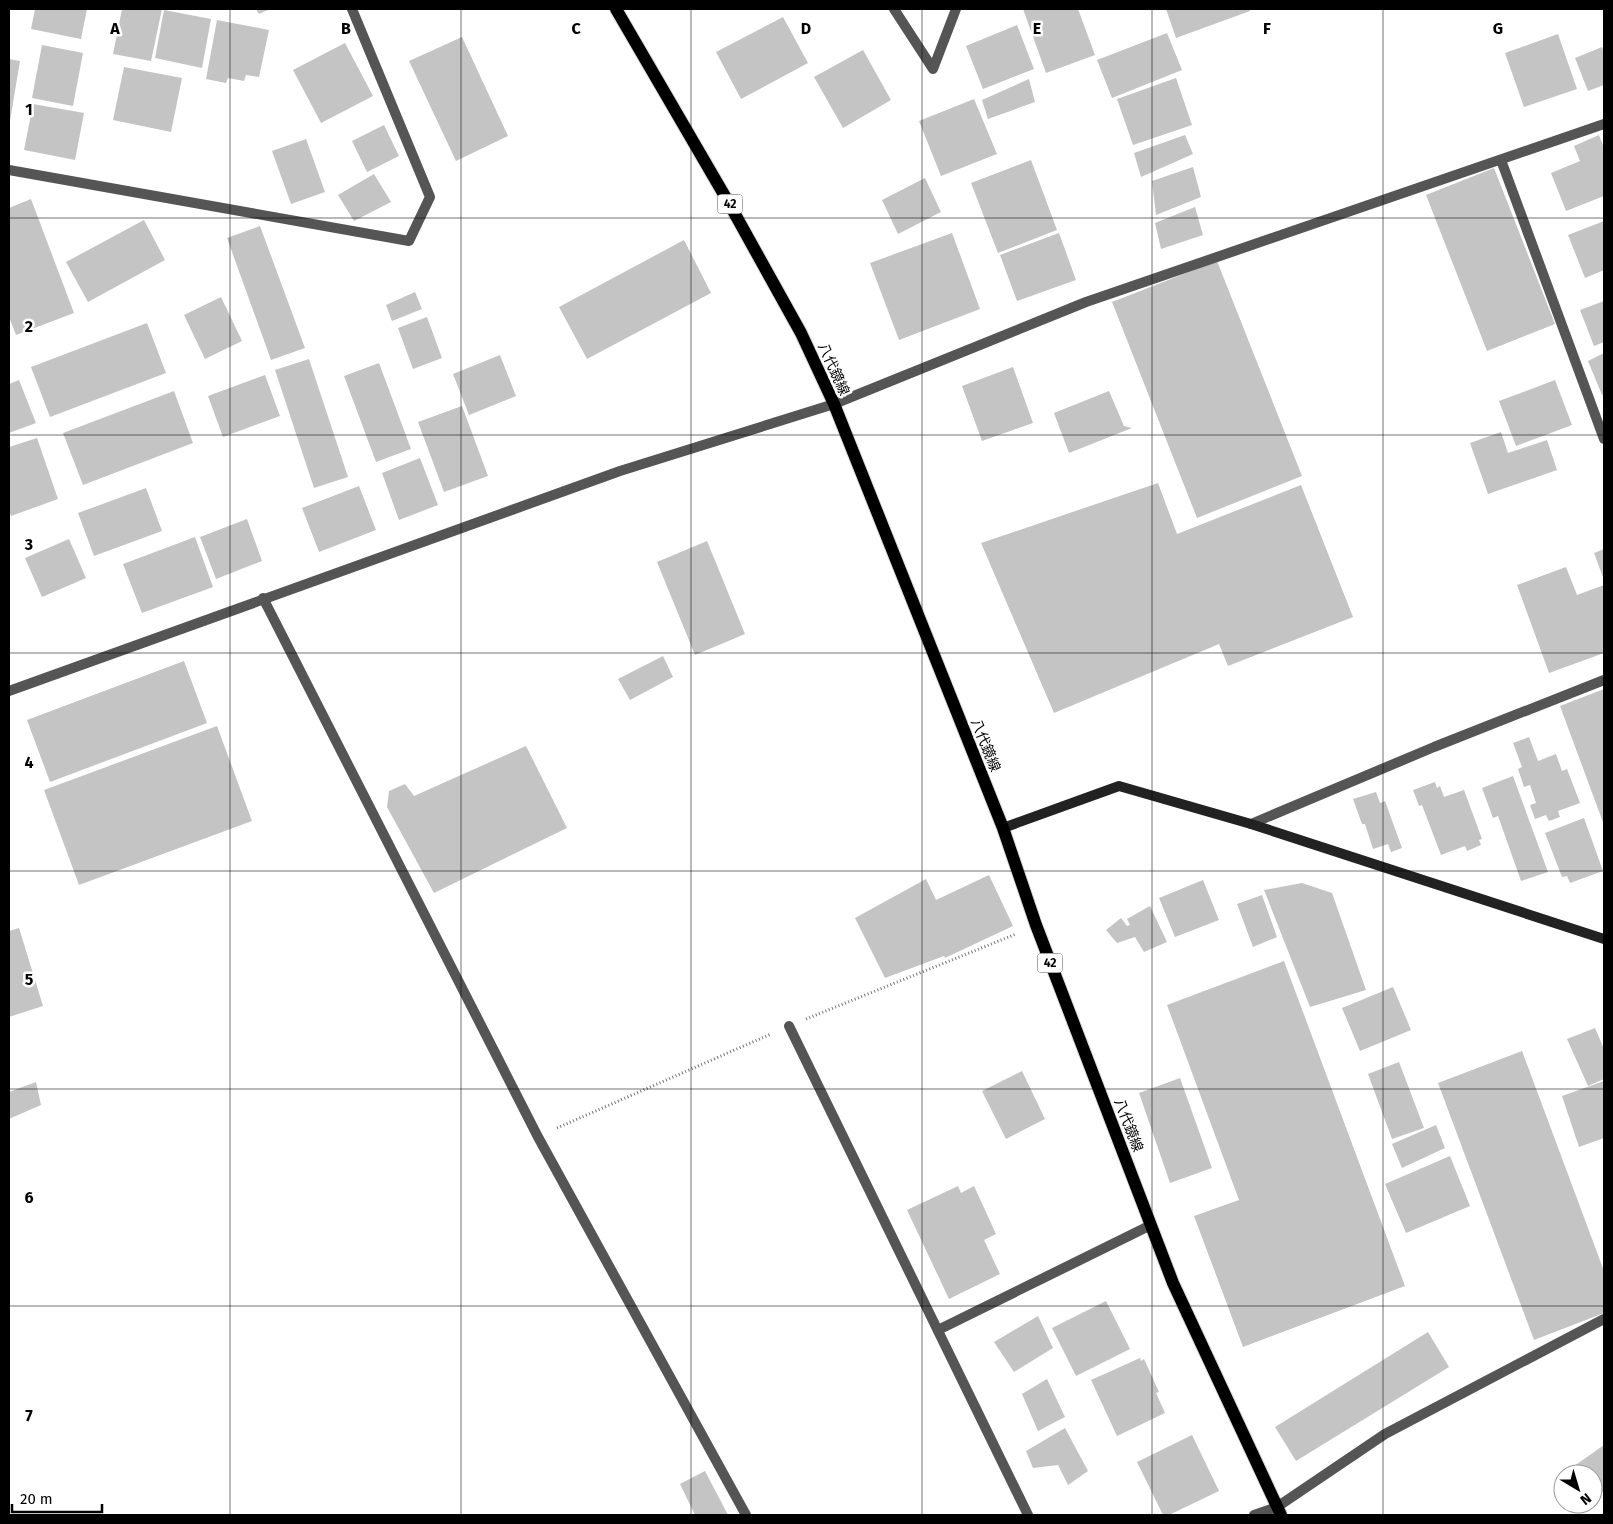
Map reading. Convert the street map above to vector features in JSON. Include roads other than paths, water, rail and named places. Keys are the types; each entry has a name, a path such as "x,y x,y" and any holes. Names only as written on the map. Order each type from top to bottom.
{"main road":[{"name":"八代鏡線","path":"616,9 726,198 801,333 834,404 1003,828 1036,926 1173,1283 1279,1511"},
{"path":"1003,828 1119,786 1251,824 1604,939"}],"street":[{"path":"9,170 409,241 430,197 352,9"},
{"path":"894,9 933,70 956,9"},
{"path":"9,690 620,471 834,404 1086,302 1604,124"},
{"path":"1501,160 1604,439"},
{"path":"263,598 538,1137 746,1515"},
{"path":"1251,824 1434,747 1604,680"},
{"path":"788,1026 1028,1515"},
{"path":"938,1330 1151,1225"},
{"path":"1254,1515 1279,1511 1385,1434 1604,1319"}]}
